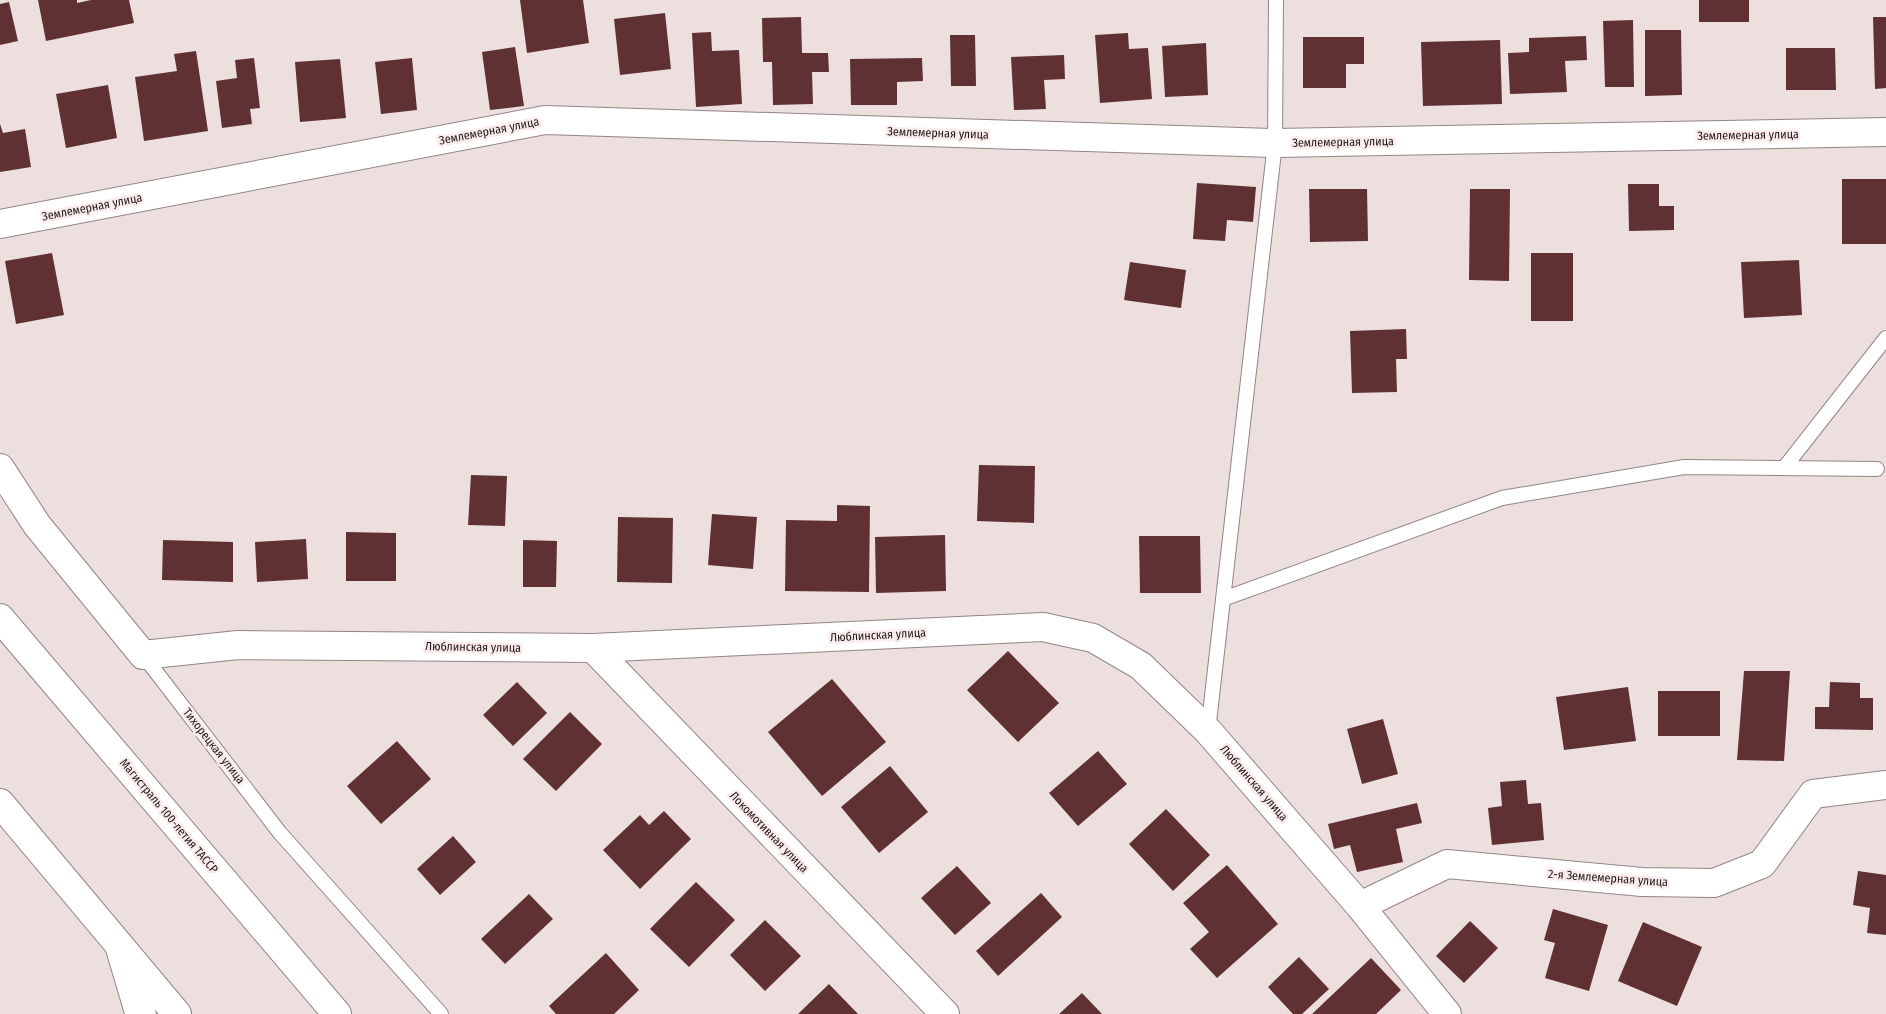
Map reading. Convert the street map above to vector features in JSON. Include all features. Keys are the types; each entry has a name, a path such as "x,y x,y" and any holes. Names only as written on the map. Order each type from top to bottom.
{"street":[{"name":"Землемерная улица","path":"0,224 545,120 1275,144 1886,132"},
{"name":"Тихорецкая улица","path":"0,468 37,525 143,655"},
{"name":"Магистраль 100-летия ТАССР","path":"0,618 338,1014"},
{"name":"Люблинская улица","path":"143,655 238,644 593,648 1043,627 1092,638 1141,666 1208,731 1360,906 1447,1014"},
{"name":"Локомотивная улица","path":"593,648 945,1014"},
{"name":"2-я Землемерная улица","path":"1360,906 1448,864 1642,882 1714,882 1762,864 1813,794 1886,785"},
{"path":"0,803 177,1014"},
{"path":"119,945 138,1009 142,1014"}],"lane":[{"path":"1208,731 1275,144 1276,0"},
{"path":"1784,468 1886,338"},
{"path":"1223,599 1502,498 1684,467 1877,469"},
{"name":"Тихорецкая улица","path":"143,655 280,832 441,1014"}],"building":[{"path":"38,0 77,0 77,3 91,0 129,0 134,23 46,41"},
{"path":"520,0 583,0 589,43 527,53"},
{"path":"1699,0 1749,0 1749,22 1699,22"},
{"path":"9,2 18,41 0,45 0,4"},
{"path":"665,13 671,69 620,75 614,19"},
{"path":"801,17 802,53 828,53 829,72 812,72 813,104 773,105 772,62 763,62 762,18"},
{"path":"1873,17 1886,17 1886,88 1875,89"},
{"path":"1633,20 1634,87 1605,87 1603,21"},
{"path":"1645,30 1681,30 1682,95 1645,96"},
{"path":"711,32 712,51 739,50 742,104 696,107 692,33"},
{"path":"1128,33 1129,49 1148,48 1152,99 1100,103 1095,35"},
{"path":"950,35 975,35 976,86 951,86"},
{"path":"1586,36 1587,60 1565,61 1567,92 1510,94 1508,53 1529,52 1529,38"},
{"path":"1303,37 1364,37 1364,64 1346,64 1346,88 1303,88"},
{"path":"1500,40 1502,104 1423,106 1421,42"},
{"path":"1206,43 1208,95 1165,97 1162,46"},
{"path":"515,47 524,106 490,110 482,52"},
{"path":"1786,48 1835,48 1836,90 1786,90"},
{"path":"196,51 208,131 144,141 135,77 177,71 174,54"},
{"path":"1064,55 1065,79 1044,80 1046,109 1014,110 1011,57"},
{"path":"254,58 260,108 250,109 252,124 222,128 216,81 237,78 235,60"},
{"path":"412,58 417,110 381,114 375,62"},
{"path":"922,58 923,81 897,82 897,105 851,105 850,59"},
{"path":"340,59 346,118 300,122 295,62"},
{"path":"108,85 117,138 66,148 56,94"},
{"path":"0,124 3,133 25,129 31,167 0,172"},
{"path":"1842,179 1886,179 1886,244 1842,244"},
{"path":"1197,183 1256,187 1253,222 1227,220 1225,241 1193,239"},
{"path":"1628,184 1659,184 1659,206 1674,206 1674,230 1629,231"},
{"path":"1309,189 1367,189 1368,241 1310,242"},
{"path":"1470,189 1510,189 1509,281 1469,280"},
{"path":"52,253 64,315 16,324 5,261"},
{"path":"1531,253 1573,253 1573,321 1531,321"},
{"path":"1799,260 1802,315 1744,318 1741,262"},
{"path":"1130,262 1186,270 1181,308 1124,300"},
{"path":"1406,329 1407,359 1396,359 1397,392 1352,393 1350,331"},
{"path":"979,465 1035,466 1034,523 977,521"},
{"path":"471,475 507,476 505,526 468,525"},
{"path":"837,505 870,506 869,592 785,591 786,520 837,521"},
{"path":"712,514 757,517 753,569 708,565"},
{"path":"618,517 673,518 672,583 617,582"},
{"path":"346,532 396,533 396,581 346,581"},
{"path":"945,535 946,591 876,593 875,537"},
{"path":"1139,536 1200,536 1201,593 1140,593"},
{"path":"306,539 308,579 257,582 255,542"},
{"path":"163,540 233,542 233,582 162,580"},
{"path":"523,540 557,541 556,587 523,587"},
{"path":"1008,651 1059,703 1018,742 967,690"},
{"path":"1744,671 1790,671 1784,761 1737,760"},
{"path":"832,679 886,742 822,796 768,732"},
{"path":"517,682 547,713 513,746 483,715"},
{"path":"1830,682 1860,683 1860,698 1873,698 1873,730 1815,729 1815,707 1829,707"},
{"path":"1628,687 1636,741 1564,750 1556,697"},
{"path":"1658,691 1720,691 1720,736 1658,736"},
{"path":"570,712 602,744 556,791 523,759"},
{"path":"1383,719 1398,774 1362,784 1347,729"},
{"path":"397,741 431,779 381,824 347,786"},
{"path":"1098,751 1127,784 1078,826 1049,793"},
{"path":"890,766 928,812 879,853 841,807"},
{"path":"1526,780 1528,804 1541,803 1544,840 1492,845 1488,808 1502,806 1500,782"},
{"path":"1417,803 1422,823 1396,829 1403,862 1357,872 1350,845 1334,849 1328,824"},
{"path":"1166,809 1210,855 1173,891 1129,844"},
{"path":"664,811 691,839 640,889 603,850 640,815 649,825"},
{"path":"453,836 476,862 440,895 417,869"},
{"path":"1227,865 1278,924 1217,978 1190,949 1209,932 1183,903"},
{"path":"957,866 991,903 955,935 921,898"},
{"path":"1858,871 1886,875 1886,935 1867,933 1870,908 1853,905"},
{"path":"696,882 735,920 689,967 650,929"},
{"path":"1041,893 1062,917 998,976 976,951"},
{"path":"529,894 553,919 505,964 481,939"},
{"path":"1553,909 1608,925 1589,991 1545,978 1555,943 1544,940"},
{"path":"765,920 801,956 765,991 730,955"},
{"path":"1470,921 1498,948 1464,983 1436,956"},
{"path":"1643,922 1702,947 1677,1006 1618,981"},
{"path":"606,953 639,990 614,1014 556,1014 549,1006"},
{"path":"1299,957 1329,989 1302,1014 1293,1014 1268,987"},
{"path":"1371,958 1401,990 1376,1014 1312,1014"},
{"path":"829,984 858,1014 798,1014"},
{"path":"1082,993 1102,1014 1059,1014"}]}
